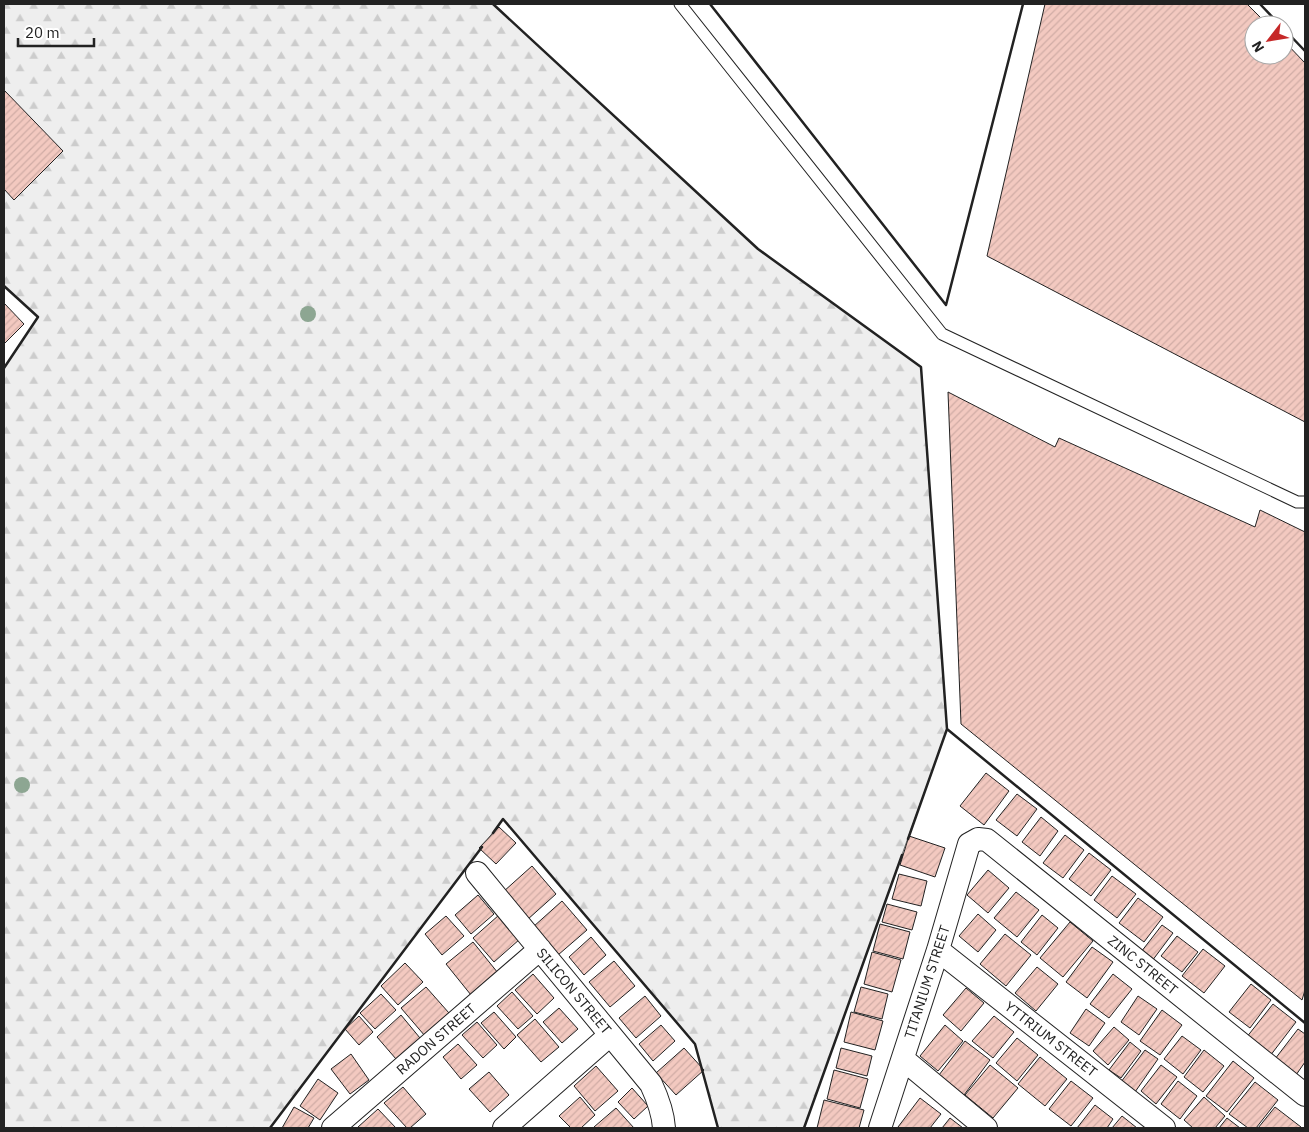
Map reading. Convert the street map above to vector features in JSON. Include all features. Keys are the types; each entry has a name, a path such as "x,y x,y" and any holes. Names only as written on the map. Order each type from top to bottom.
{"street":[{"name":"TITANIUM STREET","path":"880,1128 938,950 969,844 978,838"},
{"name":"ZINC STREET","path":"978,838 987,840 995,846 1305,1095"},
{"name":"SILICON STREET","path":"476,873 651,1084 658,1099 664,1121"},
{"name":"RADON STREET","path":"333,1128 540,949"},
{"name":"YTTRIUM STREET","path":"938,950 1164,1128"},
{"path":"504,1128 610,1035"},
{"path":"903,1059 986,1128"}],"lane":[{"path":"680,4 942,334 1297,502 1305,502"}],"green space":[{"path":"4,4 493,4 758,249 921,367 947,729 804,1128 718,1128 695,1044 503,819 270,1128 4,1128 4,368 38,317 4,286"}],"building":[{"path":"1045,4 1247,4 1258,15 1244,15 1244,65 1294,65 1294,51 1305,63 1305,422 987,256"},
{"path":"4,90 63,151 14,200 4,189"},
{"path":"4,303 24,324 4,344"},
{"path":"948,392 1055,447 1059,438 1255,527 1260,510 1305,532 1305,990 1302,1000 961,724"},
{"path":"986,773 1009,791 984,825 960,806"},
{"path":"1017,794 1037,809 1017,836 996,820"},
{"path":"1041,817 1058,831 1040,856 1022,842"},
{"path":"499,827 516,843 496,864 479,848"},
{"path":"1065,835 1084,850 1063,878 1043,863"},
{"path":"909,836 945,848 935,877 900,865"},
{"path":"1089,853 1111,870 1091,896 1069,879"},
{"path":"532,866 556,894 527,920 503,892"},
{"path":"988,870 1009,888 988,913 967,895"},
{"path":"899,874 927,881 921,906 892,899"},
{"path":"1112,876 1136,894 1117,918 1094,900"},
{"path":"1016,892 1039,910 1017,937 994,918"},
{"path":"478,895 494,914 471,934 455,915"},
{"path":"1138,898 1163,917 1144,942 1119,923"},
{"path":"562,901 587,930 558,955 533,927"},
{"path":"887,904 917,912 912,930 882,922"},
{"path":"978,914 996,930 978,952 959,936"},
{"path":"499,915 520,939 494,962 473,938"},
{"path":"1042,915 1058,928 1037,955 1021,942"},
{"path":"446,916 464,936 442,955 425,934"},
{"path":"1070,922 1093,941 1063,977 1040,958"},
{"path":"880,924 910,932 903,959 873,951"},
{"path":"1162,925 1173,933 1152,961 1141,952"},
{"path":"1005,934 1031,955 1006,986 980,964"},
{"path":"1177,936 1198,952 1182,972 1161,956"},
{"path":"591,937 606,955 584,975 569,957"},
{"path":"473,942 498,973 471,995 446,964"},
{"path":"1092,947 1113,962 1087,998 1066,982"},
{"path":"1203,949 1225,966 1204,993 1182,976"},
{"path":"872,952 901,960 892,992 864,984"},
{"path":"614,961 635,986 610,1007 589,982"},
{"path":"405,963 423,982 398,1005 381,986"},
{"path":"1037,967 1058,984 1036,1011 1015,993"},
{"path":"533,974 554,998 537,1014 515,990"},
{"path":"1113,974 1132,989 1109,1018 1090,1004"},
{"path":"1251,984 1271,1000 1250,1028 1229,1012"},
{"path":"426,987 449,1013 425,1036 401,1008"},
{"path":"861,987 888,994 882,1019 854,1012"},
{"path":"966,988 984,1003 961,1031 943,1015"},
{"path":"512,992 533,1016 518,1029 497,1006"},
{"path":"381,994 396,1010 375,1029 360,1013"},
{"path":"645,996 661,1016 636,1038 619,1018"},
{"path":"1138,996 1157,1009 1139,1035 1121,1022"},
{"path":"1273,1004 1296,1022 1270,1056 1246,1038"},
{"path":"559,1008 578,1029 562,1043 543,1022"},
{"path":"1086,1009 1105,1023 1089,1046 1070,1033"},
{"path":"1162,1010 1182,1025 1160,1055 1140,1041"},
{"path":"494,1012 516,1037 504,1049 481,1023"},
{"path":"851,1012 883,1021 875,1050 844,1042"},
{"path":"401,1015 420,1038 396,1059 377,1037"},
{"path":"359,1016 373,1032 359,1045 345,1029"},
{"path":"994,1016 1014,1032 993,1058 972,1041"},
{"path":"535,1019 559,1047 541,1062 517,1035"},
{"path":"477,1022 497,1045 483,1058 462,1035"},
{"path":"661,1025 675,1041 653,1061 639,1044"},
{"path":"945,1025 963,1041 938,1071 920,1056"},
{"path":"1114,1027 1129,1040 1108,1065 1093,1051"},
{"path":"1298,1029 1305,1034 1305,1062 1296,1075 1275,1059"},
{"path":"1182,1036 1201,1050 1183,1074 1164,1059"},
{"path":"1017,1038 1038,1055 1017,1081 996,1063"},
{"path":"965,1041 990,1060 964,1095 939,1075"},
{"path":"1130,1042 1141,1051 1121,1078 1109,1070"},
{"path":"458,1044 477,1065 461,1079 443,1057"},
{"path":"684,1048 704,1070 676,1095 656,1073"},
{"path":"841,1048 872,1056 867,1076 836,1068"},
{"path":"1145,1050 1158,1059 1135,1092 1121,1082"},
{"path":"1204,1050 1224,1066 1203,1092 1184,1077"},
{"path":"351,1054 369,1080 350,1094 331,1069"},
{"path":"1040,1057 1067,1079 1045,1106 1018,1084"},
{"path":"1233,1061 1254,1078 1227,1112 1206,1096"},
{"path":"990,1065 1018,1088 993,1118 965,1095"},
{"path":"1161,1065 1177,1077 1156,1104 1141,1091"},
{"path":"596,1066 618,1091 595,1111 574,1086"},
{"path":"834,1070 868,1079 860,1108 827,1099"},
{"path":"489,1072 509,1095 490,1112 469,1089"},
{"path":"318,1079 338,1093 320,1120 300,1106"},
{"path":"1071,1081 1093,1098 1071,1126 1049,1109"},
{"path":"1178,1081 1197,1096 1180,1119 1161,1104"},
{"path":"1255,1082 1278,1100 1256,1128 1248,1128 1229,1114"},
{"path":"403,1087 426,1114 410,1128 407,1128 384,1103"},
{"path":"632,1088 648,1106 634,1119 618,1102"},
{"path":"580,1097 595,1115 581,1128 571,1128 559,1116"},
{"path":"1204,1097 1225,1116 1215,1128 1193,1128 1184,1120"},
{"path":"920,1098 941,1114 930,1128 898,1127"},
{"path":"824,1100 864,1110 859,1128 817,1128"},
{"path":"1095,1105 1113,1119 1107,1128 1077,1128"},
{"path":"294,1107 314,1118 308,1128 282,1128"},
{"path":"1275,1107 1301,1127 1258,1128"},
{"path":"616,1108 634,1128 594,1128 594,1127"},
{"path":"378,1109 396,1128 358,1127"},
{"path":"1122,1116 1137,1128 1112,1128"},
{"path":"950,1118 963,1128 942,1128"},
{"path":"1227,1118 1240,1128 1219,1128"}],"wall":[{"path":"493,4 758,249 921,367 947,729 908,839"},
{"path":"710,4 946,305 1023,4"},
{"path":"1260,4 1270,15"},
{"path":"1294,39 1305,51"},
{"path":"4,286 38,317 4,368"},
{"path":"947,729 1305,1023"},
{"path":"493,833 503,819 695,1044 718,1128"},
{"path":"270,1128 482,847"},
{"path":"804,1128 902,855"}]}
